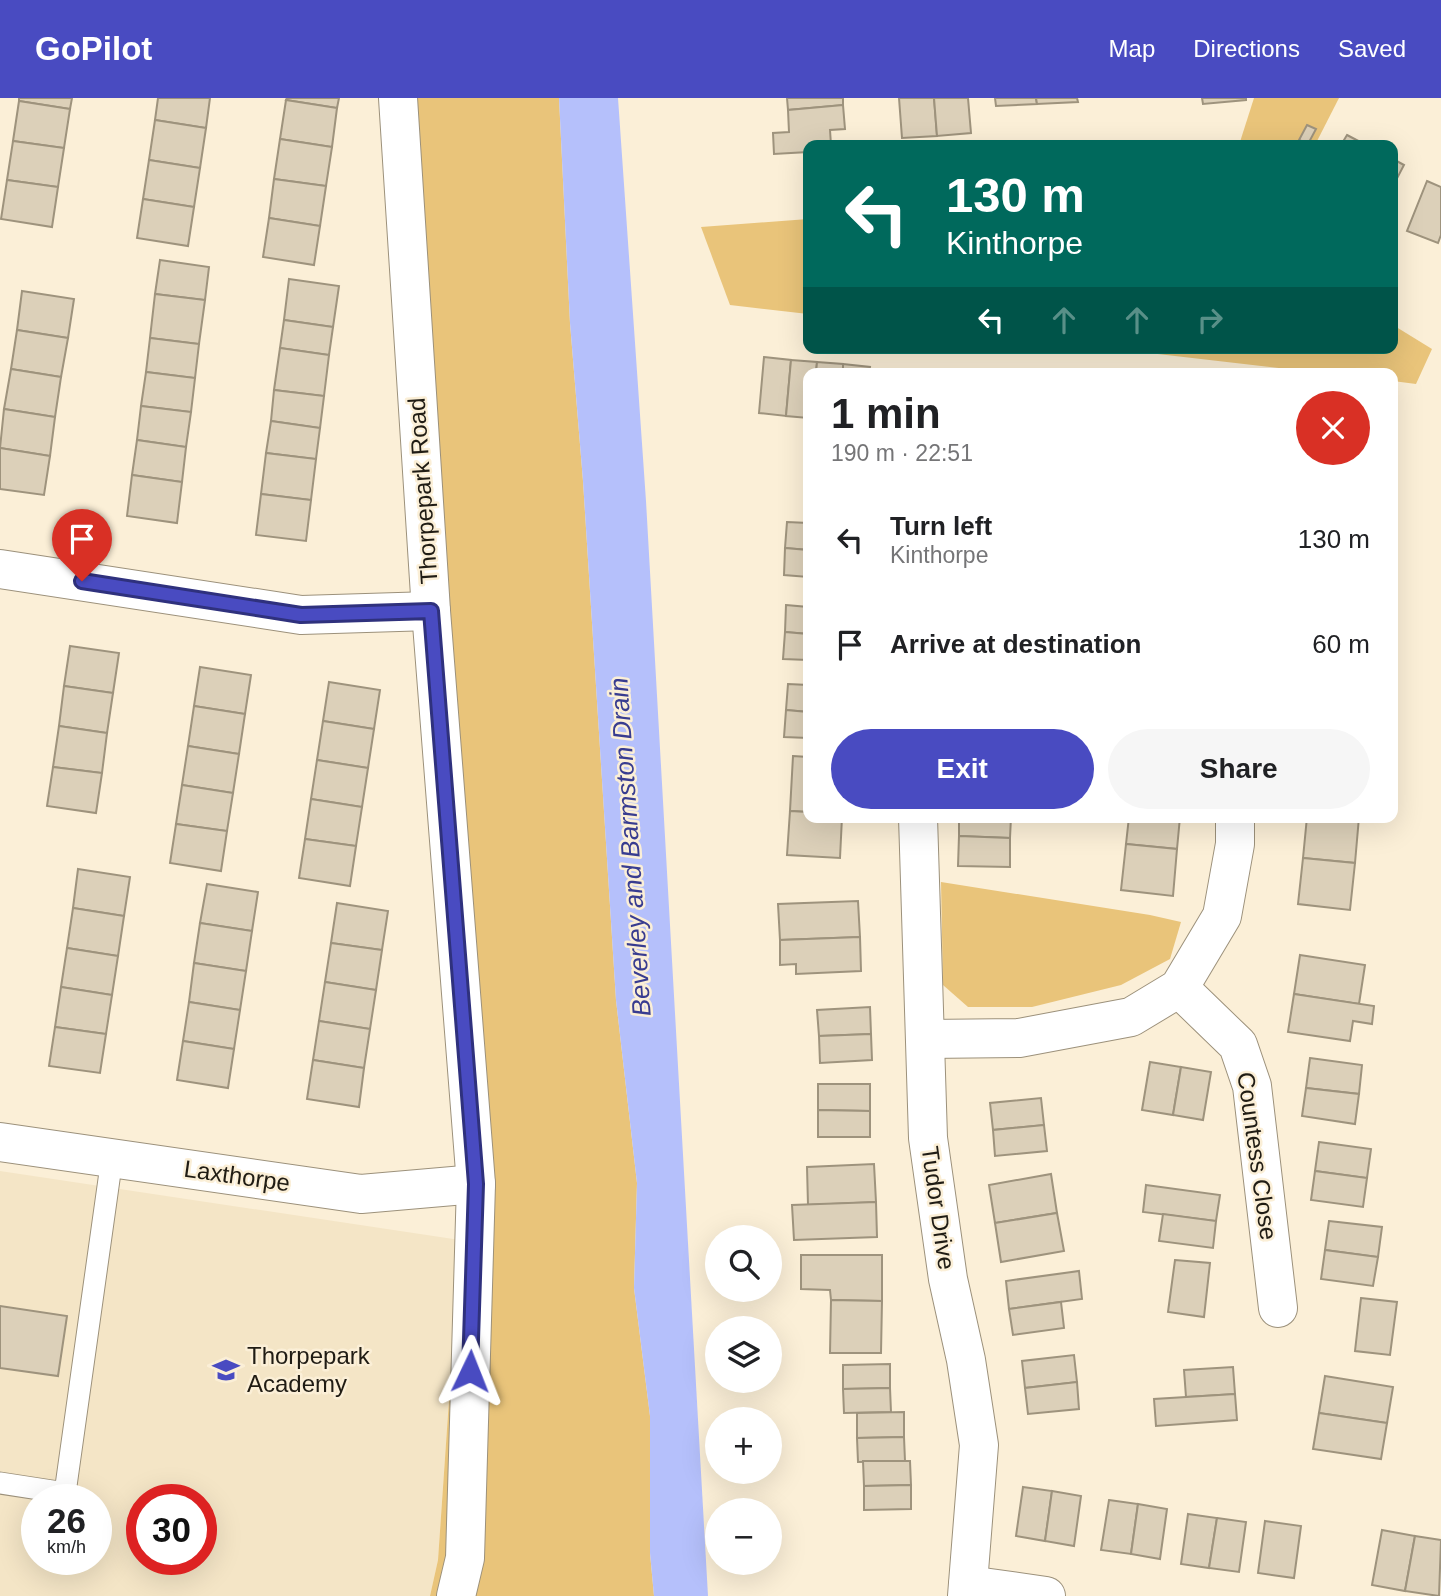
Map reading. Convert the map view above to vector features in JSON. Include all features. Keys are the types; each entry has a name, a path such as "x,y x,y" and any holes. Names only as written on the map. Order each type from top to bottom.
{"street":[{"name":"Thorpepark Road","path":"398,98 431,611 476,1184 464,1558 456,1596"},
{"path":"0,569 301,615 431,611"},
{"name":"Tudor Drive","path":"918,823 928,1138 948,1279 979,1445 968,1590"},
{"path":"926,1039 1019,1038 1130,1017 1179,988 1222,916 1235,844 1235,823"},
{"name":"Countess Close","path":"1179,988 1238,1045 1252,1086 1278,1308"},
{"name":"Laxthorpe","path":"0,1142 361,1194 476,1184"},
{"path":"968,1590 1046,1596"}],"lane":[{"path":"0,1483 65,1493 112,1158"}],"shaded area":[{"path":"411,98 559,98 570,323 583,481 616,1000 637,1183 634,1288 650,1416 650,1553 654,1596 430,1596 438,1560 460,1240"},
{"path":"1254,98 1339,98 1318,140 1241,140"},
{"path":"803,219 803,313 730,305 701,227"},
{"path":"1398,328 1432,349 1416,384 1398,382 1398,368 1279,368 1158,354 1398,354"},
{"path":"941,882 1181,922 1170,959 1121,985 1032,1007 968,1007 943,985"},
{"name":"Thorpepark Academy","path":"0,1171 460,1240 438,1560 430,1596 0,1596"}],"water":[{"name":"Beverley and Barmston Drain","path":"559,98 618,98 646,501 708,1596 654,1596 650,1553 650,1416 634,1288 637,1183 616,1000 583,481 570,323"}],"building":[{"path":"19,98 72,98 70,109 19,101"},
{"path":"158,98 210,98 206,128 155,120"},
{"path":"339,98 337,108 286,100"},
{"path":"787,98 843,98 843,105 788,110"},
{"path":"899,98 934,98 937,136 902,138"},
{"path":"934,98 968,98 971,133 937,136"},
{"path":"995,98 1036,98 1037,104 996,106"},
{"path":"1036,98 1077,98 1078,102 1037,104"},
{"path":"1202,98 1246,98 1246,100 1203,104"},
{"path":"286,100 337,108 332,147 280,139"},
{"path":"19,101 70,109 64,148 13,141"},
{"path":"843,105 845,129 830,130 831,140 803,140 803,152 774,154 773,133 789,132 788,110"},
{"path":"155,120 206,128 200,168 149,160"},
{"path":"1307,125 1316,129 1310,140 1299,140"},
{"path":"1347,135 1356,140 1344,140"},
{"path":"280,139 332,147 326,186 274,179"},
{"path":"13,141 64,148 58,187 7,180"},
{"path":"149,160 200,168 194,207 143,199"},
{"path":"1398,162 1404,165 1398,176"},
{"path":"274,179 326,186 320,226 269,218"},
{"path":"7,180 58,187 52,227 1,219"},
{"path":"1427,181 1441,187 1441,235 1438,243 1407,231"},
{"path":"143,199 194,207 188,246 137,238"},
{"path":"269,218 320,226 314,265 263,257"},
{"path":"160,260 209,267 205,300 155,294"},
{"path":"289,279 339,286 333,327 284,320"},
{"path":"22,291 74,299 68,338 17,330"},
{"path":"155,294 205,300 199,344 150,338"},
{"path":"284,320 333,327 329,355 280,348"},
{"path":"17,330 68,338 61,377 11,369"},
{"path":"150,338 199,344 195,378 146,372"},
{"path":"280,348 329,355 324,396 274,390"},
{"path":"764,357 791,360 786,416 759,413"},
{"path":"791,360 817,362 816,368 803,368 803,418 786,416"},
{"path":"817,362 843,364 843,368 816,368"},
{"path":"843,364 870,367 870,368 843,368"},
{"path":"11,369 61,377 55,417 4,409"},
{"path":"146,372 195,378 191,412 141,406"},
{"path":"274,390 324,396 320,428 271,421"},
{"path":"141,406 191,412 186,447 137,440"},
{"path":"4,409 55,417 50,456 0,448"},
{"path":"271,421 320,428 316,459 266,453"},
{"path":"137,440 186,447 182,482 132,475"},
{"path":"0,448 50,456 44,495 0,489"},
{"path":"266,453 316,459 311,500 261,494"},
{"path":"132,475 182,482 177,523 127,516"},
{"path":"261,494 311,500 306,541 256,535"},
{"path":"787,522 803,523 803,550 785,548"},
{"path":"785,548 803,550 803,577 784,575"},
{"path":"786,605 803,607 803,634 785,632"},
{"path":"785,632 803,634 803,660 783,659"},
{"path":"70,646 119,653 113,693 64,686"},
{"path":"200,667 251,675 245,714 194,706"},
{"path":"329,682 380,690 374,729 323,721"},
{"path":"788,684 803,685 803,712 786,710"},
{"path":"64,686 113,693 107,733 59,726"},
{"path":"194,706 245,714 239,754 188,746"},
{"path":"786,710 803,712 803,738 784,737"},
{"path":"323,721 374,729 368,768 317,760"},
{"path":"59,726 107,733 102,773 53,767"},
{"path":"188,746 239,754 233,793 182,785"},
{"path":"793,756 803,757 803,812 790,811"},
{"path":"317,760 368,768 362,807 311,799"},
{"path":"53,767 102,773 96,813 47,806"},
{"path":"182,785 233,793 227,831 176,824"},
{"path":"311,799 362,807 356,846 305,839"},
{"path":"790,811 803,812 803,823 842,823 840,858 787,855"},
{"path":"959,823 1011,823 1010,838 959,836"},
{"path":"1128,823 1179,823 1177,849 1126,844"},
{"path":"1306,823 1358,823 1355,863 1303,858"},
{"path":"176,824 227,831 221,871 170,863"},
{"path":"959,836 1010,838 1010,867 958,866"},
{"path":"305,839 356,846 350,886 299,878"},
{"path":"1126,844 1177,849 1173,896 1121,890"},
{"path":"1303,858 1355,863 1350,910 1298,904"},
{"path":"78,869 130,877 124,916 73,908"},
{"path":"207,884 258,892 252,931 200,923"},
{"path":"858,901 860,937 780,940 778,904"},
{"path":"337,903 388,911 382,950 331,943"},
{"path":"73,908 124,916 118,956 67,948"},
{"path":"200,923 252,931 246,971 194,963"},
{"path":"860,937 861,971 796,974 796,964 780,965 780,940"},
{"path":"331,943 382,950 376,990 325,982"},
{"path":"67,948 118,956 112,995 61,987"},
{"path":"1300,955 1365,965 1359,1004 1294,994"},
{"path":"194,963 246,971 240,1010 189,1002"},
{"path":"325,982 376,990 370,1029 319,1021"},
{"path":"61,987 112,995 106,1034 55,1027"},
{"path":"1294,994 1374,1006 1372,1024 1353,1021 1350,1041 1288,1032"},
{"path":"189,1002 240,1010 234,1049 183,1041"},
{"path":"870,1007 871,1034 819,1036 817,1010"},
{"path":"319,1021 370,1029 364,1068 313,1060"},
{"path":"55,1027 106,1034 100,1073 49,1066"},
{"path":"871,1034 872,1060 820,1063 819,1036"},
{"path":"183,1041 234,1049 228,1088 177,1080"},
{"path":"1310,1058 1362,1065 1359,1094 1306,1088"},
{"path":"313,1060 364,1068 359,1107 307,1099"},
{"path":"1150,1062 1181,1067 1173,1115 1142,1110"},
{"path":"1181,1067 1211,1072 1203,1120 1173,1115"},
{"path":"818,1084 870,1084 870,1111 818,1110"},
{"path":"1306,1088 1359,1094 1355,1124 1302,1116"},
{"path":"1041,1098 1044,1125 993,1130 990,1103"},
{"path":"818,1110 870,1111 870,1137 818,1137"},
{"path":"1044,1125 1047,1151 995,1156 993,1130"},
{"path":"1319,1142 1371,1149 1367,1178 1315,1171"},
{"path":"874,1164 876,1202 808,1205 807,1167"},
{"path":"1315,1171 1367,1178 1363,1207 1311,1200"},
{"path":"1051,1174 1057,1213 995,1223 989,1185"},
{"path":"1146,1185 1220,1195 1216,1221 1143,1212"},
{"path":"876,1202 877,1237 794,1240 792,1205"},
{"path":"1057,1213 1064,1251 1001,1262 995,1223"},
{"path":"1163,1214 1216,1221 1213,1248 1159,1241"},
{"path":"1329,1221 1382,1227 1378,1257 1325,1250"},
{"path":"1325,1250 1378,1257 1373,1286 1321,1279"},
{"path":"801,1255 882,1255 882,1301 831,1300 830,1290 801,1289"},
{"path":"1175,1260 1210,1263 1204,1317 1168,1312"},
{"path":"1079,1271 1082,1299 1009,1309 1006,1281"},
{"path":"1361,1298 1397,1302 1390,1355 1355,1351"},
{"path":"831,1300 882,1301 881,1353 830,1353"},
{"path":"1061,1302 1064,1328 1013,1335 1009,1309"},
{"path":"0,1306 67,1316 58,1376 0,1368"},
{"path":"1074,1355 1077,1382 1025,1388 1022,1361"},
{"path":"890,1364 890,1388 843,1389 843,1365"},
{"path":"1233,1367 1235,1394 1186,1397 1184,1370"},
{"path":"1325,1376 1393,1387 1387,1423 1319,1413"},
{"path":"1077,1382 1079,1409 1028,1414 1025,1388"},
{"path":"890,1388 891,1412 844,1413 843,1389"},
{"path":"1235,1394 1237,1420 1156,1426 1154,1399"},
{"path":"904,1412 904,1437 857,1438 857,1413"},
{"path":"1319,1413 1387,1423 1381,1459 1313,1449"},
{"path":"904,1437 905,1461 858,1462 857,1438"},
{"path":"863,1461 910,1461 911,1485 864,1486"},
{"path":"911,1485 911,1509 864,1510 864,1486"},
{"path":"1023,1487 1052,1491 1045,1541 1016,1536"},
{"path":"1052,1491 1081,1496 1074,1546 1045,1541"},
{"path":"1109,1500 1138,1504 1131,1554 1101,1550"},
{"path":"1138,1504 1167,1509 1160,1559 1131,1554"},
{"path":"1188,1514 1217,1518 1209,1568 1181,1564"},
{"path":"1217,1518 1246,1522 1239,1572 1209,1568"},
{"path":"1265,1521 1301,1526 1294,1578 1258,1573"},
{"path":"1382,1530 1415,1536 1405,1591 1372,1585"},
{"path":"1415,1536 1441,1540 1439,1596 1405,1591"}],"place":[{"name":"Thorpepark Academy","path":"226,1370"}],"route":[{"path":"82,581 301,615 431,611 476,1184 470,1371"}]}
